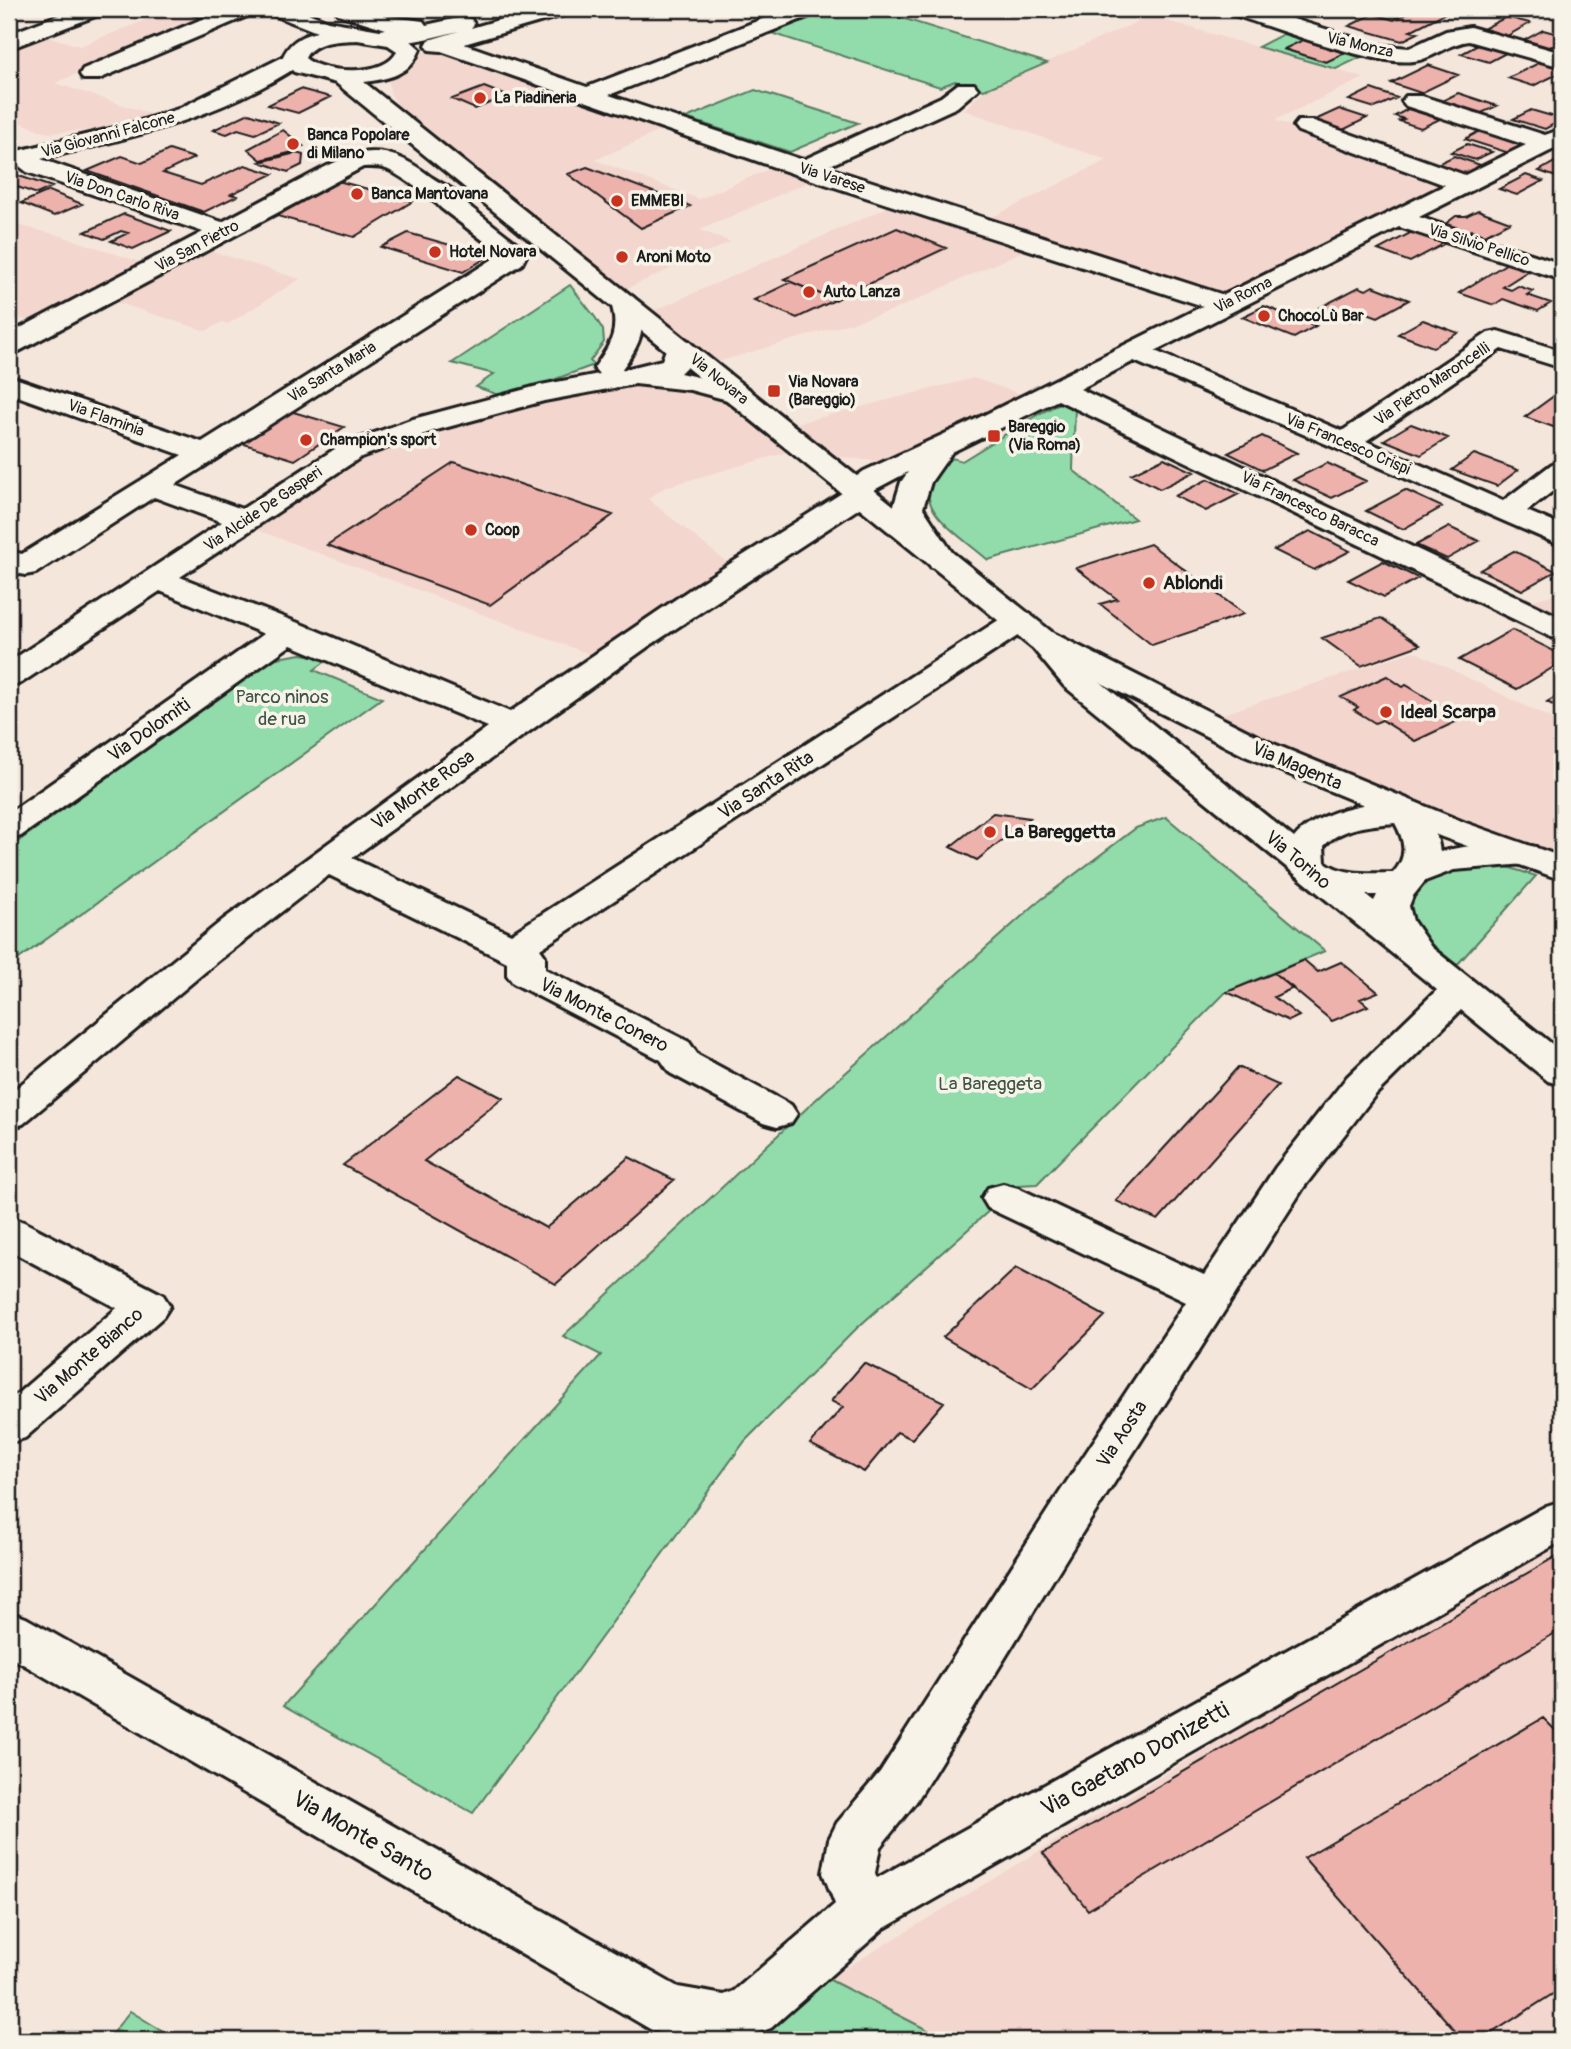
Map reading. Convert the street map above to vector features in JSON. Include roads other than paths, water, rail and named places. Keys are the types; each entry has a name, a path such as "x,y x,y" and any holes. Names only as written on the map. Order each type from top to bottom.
{"street":[{"path":"9,42 93,9"},
{"path":"90,74 244,9"},
{"path":"262,9 295,32 299,38 295,53 304,70 343,77 388,70 398,66 409,55 559,9"},
{"path":"279,9 321,26 374,31 464,24 519,9"},
{"path":"346,9 374,31 404,44 409,49 409,55"},
{"path":"588,95 807,9"},
{"name":"Via Monza","path":"1238,9 1365,49 1403,55 1417,54 1461,34 1476,35 1562,60"},
{"path":"9,18 45,28"},
{"name":"Via Giovanni Falcone","path":"206,105 278,69 295,53 323,37 374,31"},
{"name":"Via Varese","path":"443,44 803,169 1224,304"},
{"path":"388,70 385,81 395,118"},
{"name":"Via Giovanni Falcone","path":"17,151 55,149 162,122 266,83 316,74"},
{"name":"Via Novara","path":"343,77 624,303 686,357 739,395 859,495 1031,630"},
{"path":"803,169 949,102 966,89"},
{"name":"Via Roma","path":"1414,101 1554,143"},
{"path":"1306,126 1466,184"},
{"name":"Via Roma","path":"859,495 888,493 921,460 1224,304 1554,143"},
{"name":"Via Don Carlo Riva","path":"17,151 36,167 225,231"},
{"name":"Via San Pietro","path":"9,345 358,160 388,161 400,166 435,192 446,195"},
{"path":"446,195 467,195 485,190"},
{"name":"Via Santa Maria","path":"17,563 151,486 513,259 515,252 450,203 446,195"},
{"name":"Via Silvio Pellico","path":"1396,218 1562,272"},
{"path":"615,373 628,340 631,323 624,303"},
{"name":"Via Pietro Maroncelli","path":"1344,443 1498,339 1562,360"},
{"name":"Via Francesco Crispi","path":"1133,351 1562,537"},
{"name":"Via Alcide De Gasperi","path":"9,676 351,451 423,425 615,373 656,372 686,357"},
{"name":"Via Alcide De Gasperi","path":"615,373 691,382 739,395"},
{"name":"Via Flaminia","path":"9,384 204,453"},
{"name":"Via Francesco Baracca","path":"1058,389 1562,630"},
{"path":"806,450 853,465 921,460 908,508 942,560"},
{"path":"1506,513 1562,470"},
{"path":"151,486 246,520"},
{"name":"Via Monte Rosa","path":"9,1115 259,911 328,859 513,725 739,572 859,495"},
{"path":"158,579 290,631 513,725"},
{"name":"Via Magenta","path":"1031,630 1226,735 1406,811 1562,869"},
{"name":"Via Torino","path":"1031,630 1076,678 1314,874 1562,1072"},
{"name":"Via Santa Rita","path":"513,950 1031,630"},
{"name":"Via Dolomiti","path":"9,829 290,631"},
{"path":"1460,990 1405,936 1394,923 1390,912 1395,891 1409,878 1421,865 1424,845 1420,832 1406,811 1348,819 1313,834 1306,858 1314,874 1358,884 1409,878 1431,864 1470,855 1523,855"},
{"path":"328,859 513,950"},
{"name":"Via Monte Conero","path":"513,950 526,956 526,975 676,1051 684,1065 777,1114"},
{"name":"Via Aosta","path":"864,1912 849,1872 855,1839 898,1787 1066,1520 1290,1177 1361,1086 1460,990"},
{"path":"1003,1198 1212,1297"},
{"name":"Via Monte Bianco","path":"9,1232 148,1306 9,1426"},
{"name":"Via Gaetano Donizetti","path":"726,2030 864,1912 1562,1519"},
{"name":"Via Monte Santo","path":"9,1632 669,2011 726,2030"}],"place":[{"name":"La Piadineria","path":"480,98"},
{"name":"Banca Popolare di Milano","path":"293,144"},
{"name":"Banca Mantovana","path":"357,194"},
{"name":"EMMEBI","path":"617,201"},
{"name":"Hotel Novara","path":"435,252"},
{"name":"Aroni Moto","path":"622,257"},
{"name":"Auto Lanza","path":"809,292"},
{"name":"ChocoLù Bar","path":"1264,316"},
{"name":"Via Novara (Bareggio)","path":"774,391"},
{"name":"Bareggio (Via Roma)","path":"994,436"},
{"name":"Champion's sport","path":"306,440"},
{"name":"Coop","path":"471,530"},
{"name":"Ablondi","path":"1149,583"},
{"name":"Ideal Scarpa","path":"1386,712"},
{"name":"La Bareggetta","path":"990,832"}],"park label":[{"name":"Parco ninos de rua","path":"282,708"},
{"name":"La Bareggeta","path":"990,1084"}]}
